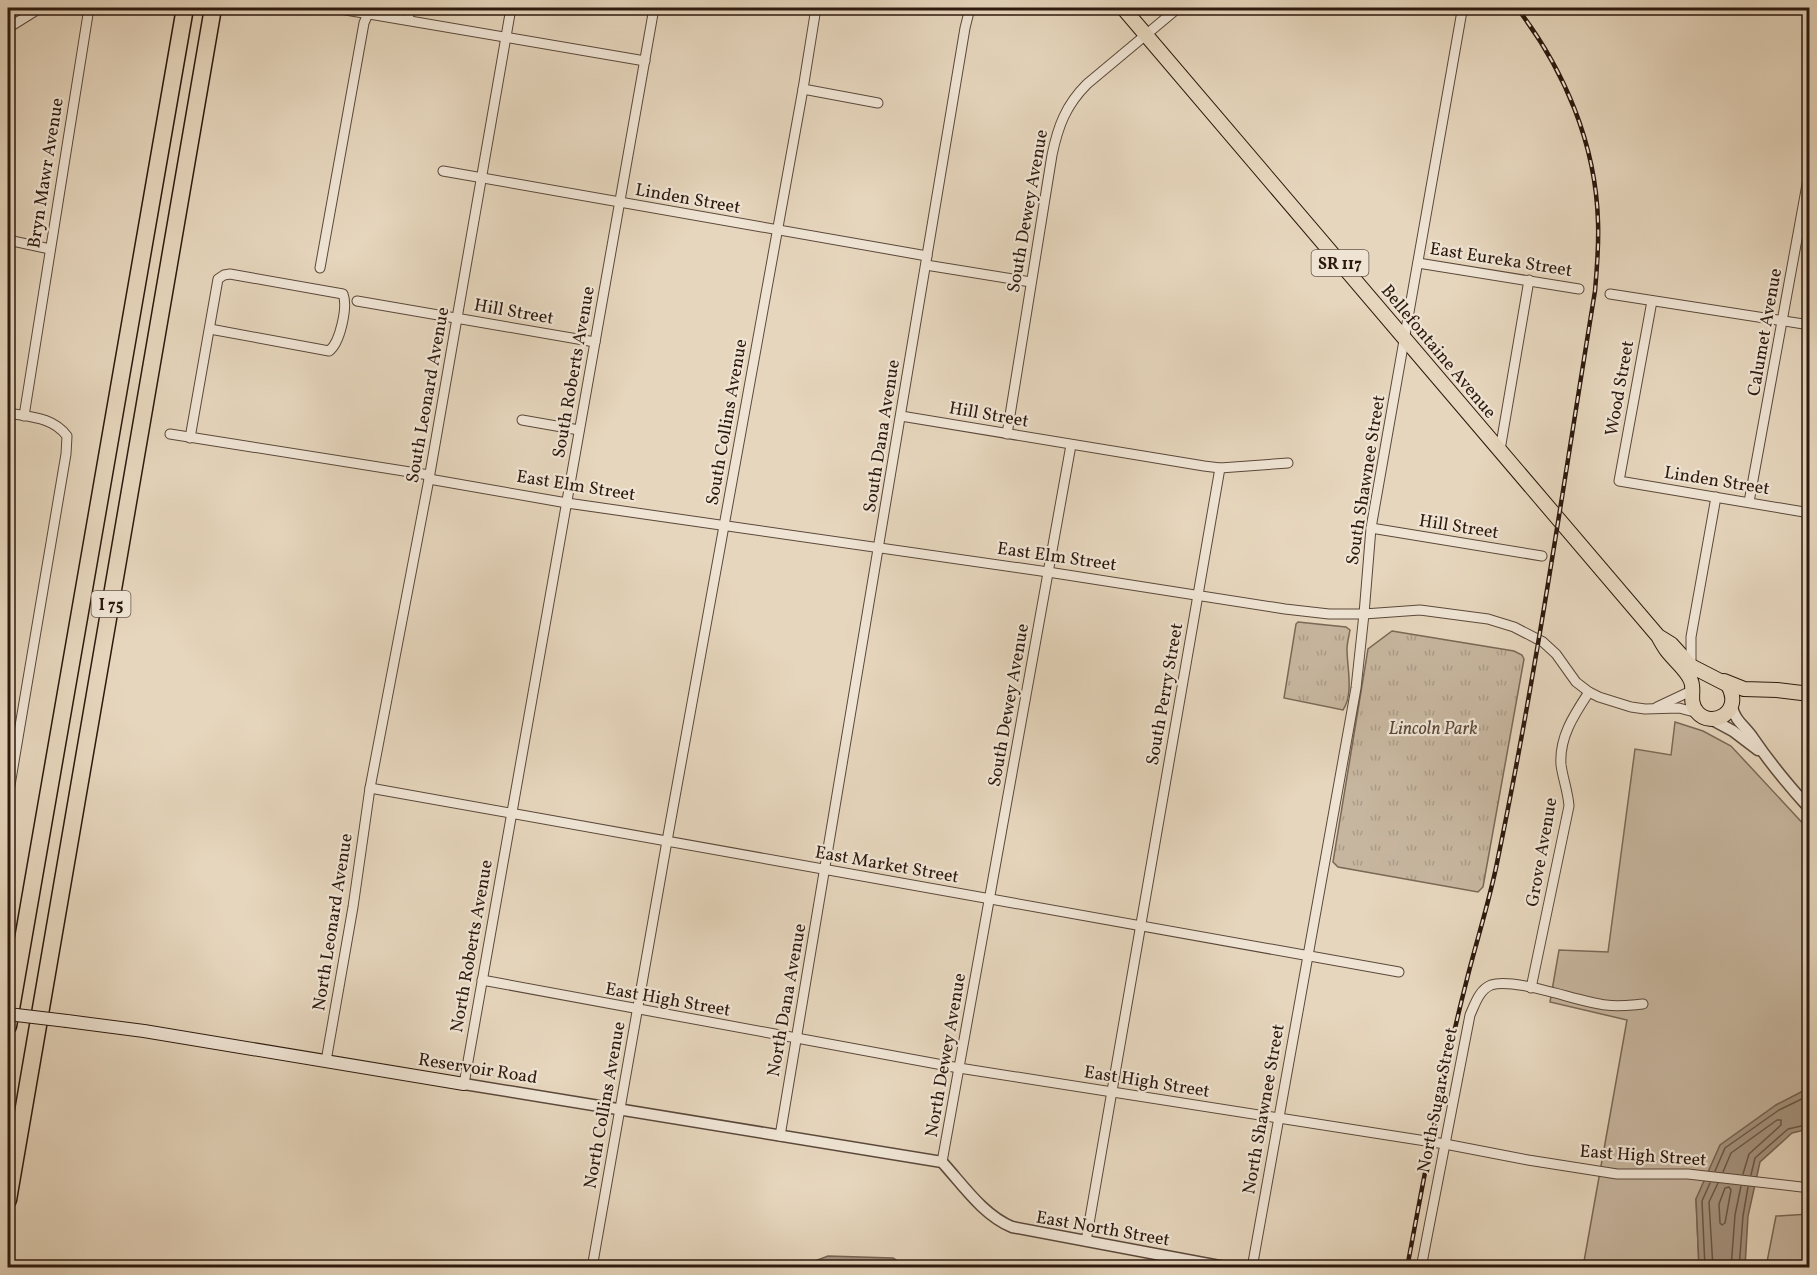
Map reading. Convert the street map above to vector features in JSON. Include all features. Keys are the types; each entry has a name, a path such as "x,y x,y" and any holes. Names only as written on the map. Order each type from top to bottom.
{"highway":[{"path":"135,299 133,294 177,8"},
{"name":"I 75","path":"8,1026 185,8"},
{"name":"I 75","path":"8,1200 213,8"},
{"path":"208,34 212,31 218,8"}],"main road":[{"name":"Bellefontaine Avenue","path":"1123,8 1658,636 1666,650 1688,675 1692,689"},
{"name":"Bellefontaine Avenue","path":"1658,636 1671,644 1691,666 1721,680"},
{"path":"1692,689 1704,679 1721,680 1732,693 1732,706"},
{"name":"SR 117","path":"1721,680 1744,689 1809,694"},
{"name":"SR 117","path":"1692,689 1692,704 1703,716 1724,715 1732,706 1772,690"},
{"name":"Reservoir Road","path":"8,1014 67,1021 464,1084"}],"street":[{"path":"8,28 40,8"},
{"name":"Bryn Mawr Avenue","path":"24,416 89,8"},
{"path":"334,8 370,11 408,20 645,61"},
{"path":"408,20 410,8"},
{"name":"South Leonard Avenue","path":"370,788 429,477 511,8"},
{"name":"South Roberts Avenue","path":"512,814 654,8"},
{"name":"South Collins Avenue","path":"667,841 816,8"},
{"name":"South Dana Avenue","path":"825,870 962,44 970,8"},
{"name":"South Dewey Avenue","path":"1007,434 1052,155 1062,117 1072,100 1088,84 1178,8"},
{"path":"320,268 364,23 370,11"},
{"name":"South Shawnee Street","path":"1307,956 1358,680 1371,528 1462,11"},
{"path":"803,89 879,103"},
{"name":"Calumet Avenue","path":"1749,502 1809,168"},
{"name":"Linden Street","path":"443,171 778,230 1030,282"},
{"path":"8,240 50,249"},
{"name":"East Eureka Street","path":"1418,262 1579,289"},
{"path":"190,438 218,279 224,275 343,294 346,301 337,339 333,348 328,351 210,329"},
{"path":"1500,450 1529,280"},
{"path":"1610,294 1809,326"},
{"name":"Hill Street","path":"357,301 595,342"},
{"name":"Wood Street","path":"1619,481 1652,301"},
{"path":"8,413 48,421 59,426 67,436 66,454 8,797"},
{"name":"Hill Street","path":"901,416 1220,468"},
{"path":"522,420 579,430"},
{"name":"East Elm Street","path":"170,434 429,477 567,503 1048,572 1306,612 1364,614 1430,611 1488,620 1514,627 1543,642 1556,654 1576,682 1589,692 1619,705 1645,709 1679,708 1703,716"},
{"name":"South Dewey Avenue","path":"990,899 1071,445"},
{"path":"1220,468 1288,463"},
{"name":"South Perry Street","path":"1086,1241 1220,468"},
{"name":"Linden Street","path":"1619,481 1809,513"},
{"path":"1691,666 1691,637 1716,497"},
{"name":"Hill Street","path":"1371,528 1542,556"},
{"path":"1681,655 1691,637"},
{"path":"1652,709 1692,689"},
{"name":"Grove Avenue","path":"1531,988 1569,806 1561,765 1564,736 1589,692"},
{"path":"1732,706 1737,720 1809,809"},
{"path":"1703,716 1733,731 1761,752"},
{"name":"East Market Street","path":"370,788 1399,972"},
{"name":"North Leonard Avenue","path":"326,1061 353,907 370,788"},
{"name":"North Roberts Avenue","path":"464,1084 512,814"},
{"name":"North Collins Avenue","path":"592,1268 667,841"},
{"name":"North Dana Avenue","path":"780,1136 825,870"},
{"name":"North Dewey Avenue","path":"978,1203 942,1162 990,899"},
{"name":"North Shawnee Street","path":"1252,1268 1307,956"},
{"name":"East High Street","path":"482,980 959,1068 1445,1144 1617,1174 1698,1175 1809,1188"},
{"name":"North Sugar Street","path":"1421,1268 1470,1015 1476,999 1483,990 1490,986 1511,984 1531,988"},
{"path":"1531,988 1605,1005 1643,1004"},
{"name":"Reservoir Road","path":"464,1084 942,1162"},
{"name":"East North Street","path":"978,1203 995,1218 1012,1227 1230,1268"}],"green space":[{"path":"1298,622 1346,627 1350,630 1347,649 1349,688 1343,710 1284,698"},
{"name":"Lincoln Park","path":"1392,631 1514,651 1522,655 1524,659 1483,887 1478,892 1338,867 1333,862 1368,649"},
{"path":"1675,722 1703,731 1731,746 1809,830 1809,1088 1776,1105 1696,1199 1699,1267 1583,1267 1627,1020 1550,1002 1559,950 1608,952 1635,749 1671,755"},
{"path":"1809,1214 1809,1267 1766,1267 1776,1216"}],"water":[{"path":"1809,1088 1809,1129 1792,1133 1760,1162 1748,1216 1745,1267 1699,1267 1696,1199 1720,1145 1776,1105"},
{"path":"828,1256 893,1258 908,1267 799,1267"}],"railway":[{"path":"1407,1268 1449,1054 1491,889 1512,787 1538,646 1595,291 1598,248 1596,193 1584,136 1563,82 1549,56 1517,8"}]}
